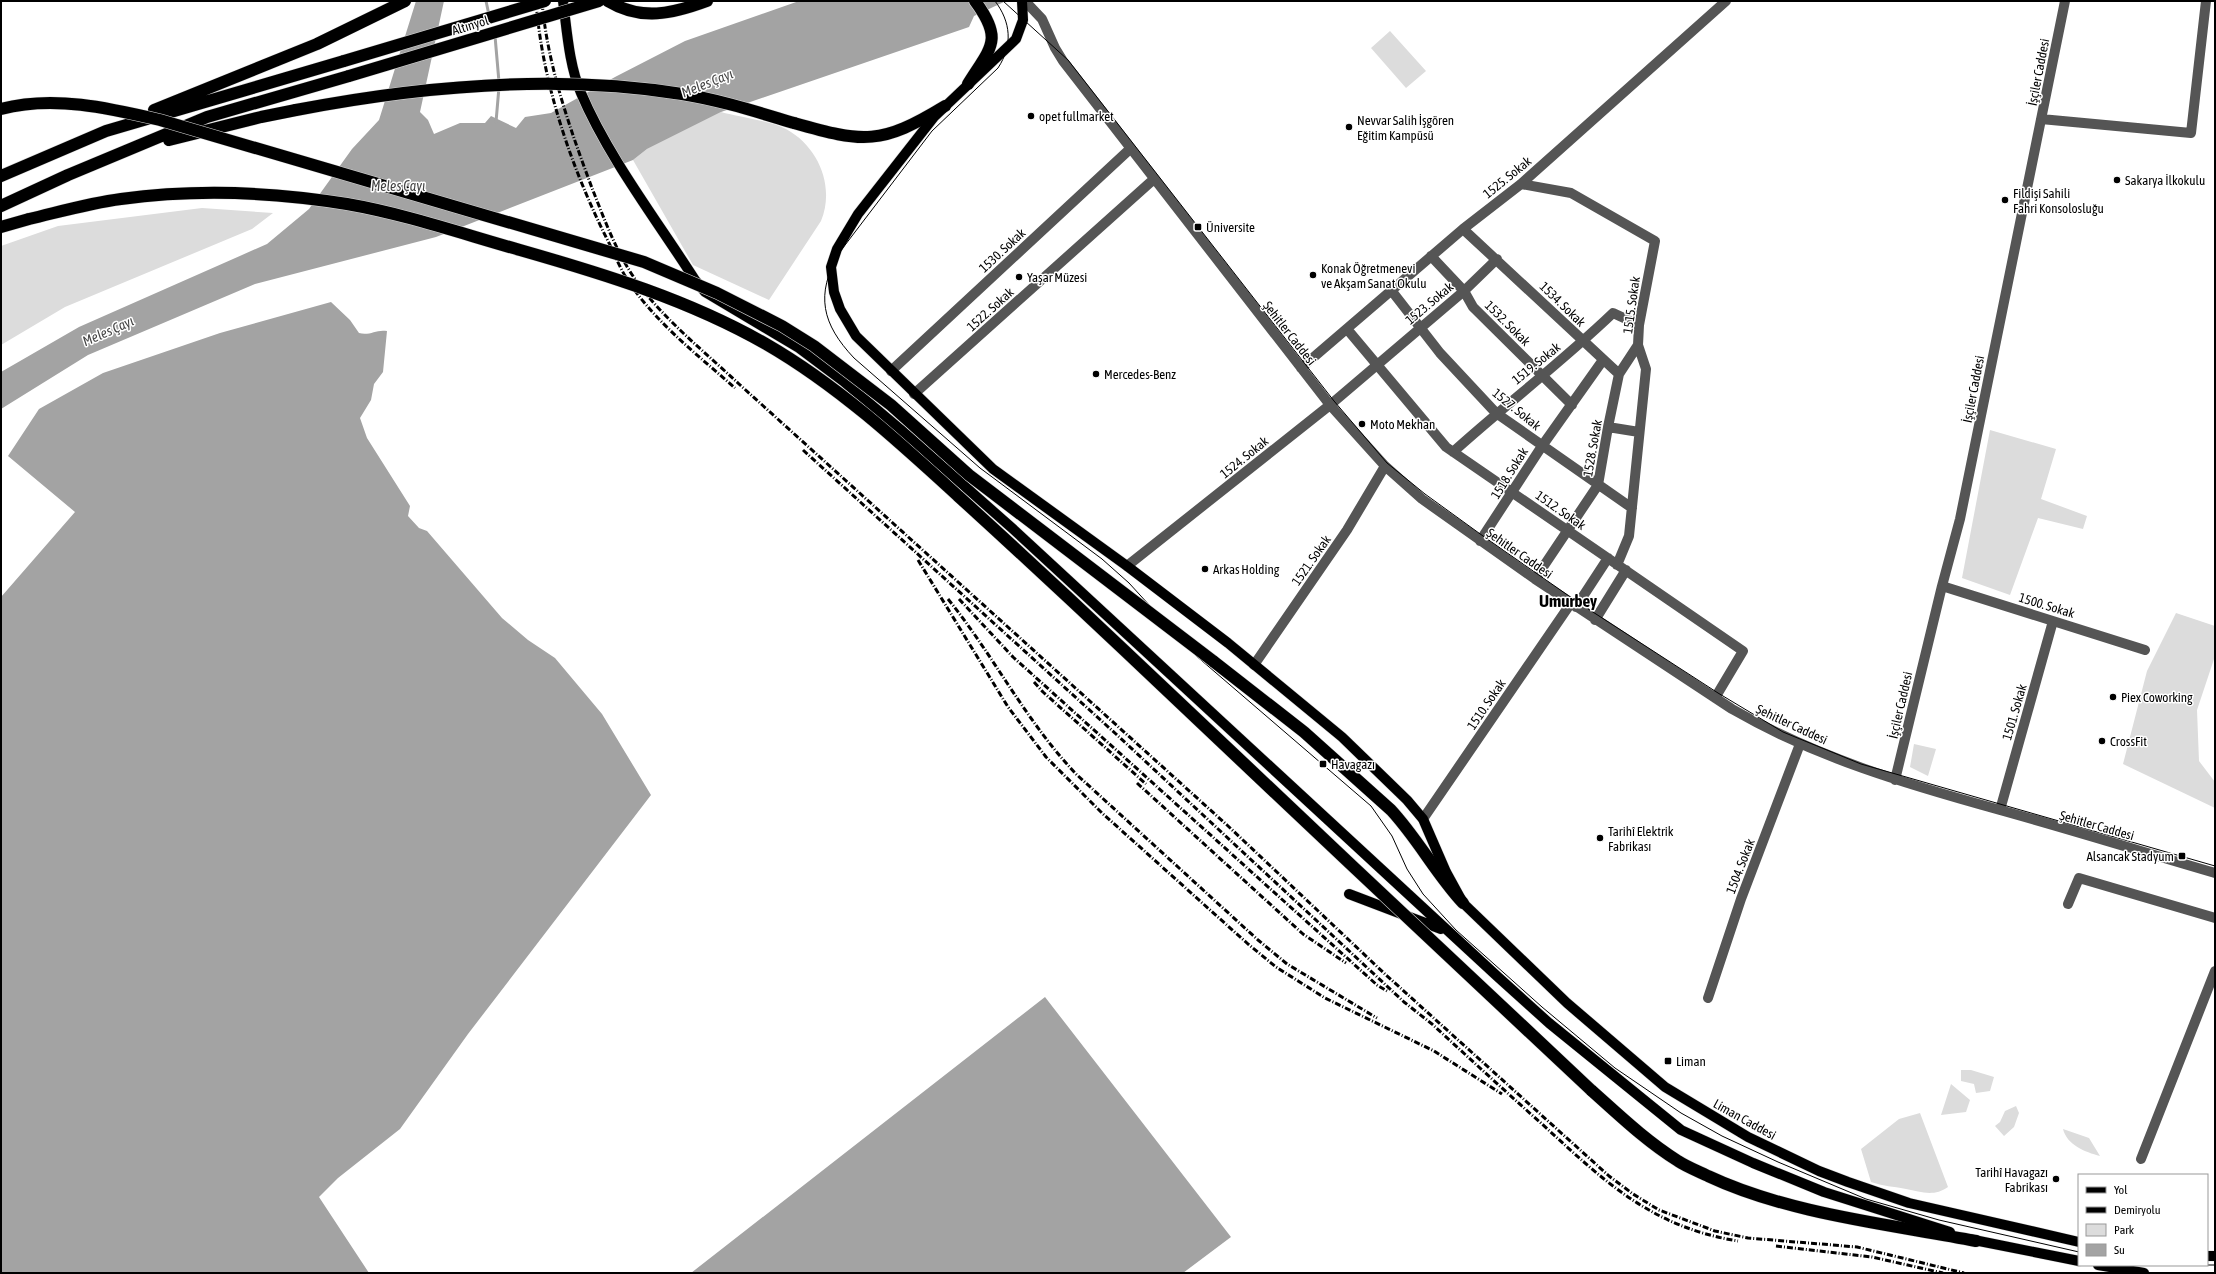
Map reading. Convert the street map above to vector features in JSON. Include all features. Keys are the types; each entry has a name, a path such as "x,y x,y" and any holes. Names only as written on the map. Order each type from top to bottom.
{"highway":[{"path":"1,176 138,116 316,44 405,1"},
{"name":"Altınyol","path":"106,131 545,1"},
{"name":"Altınyol","path":"140,145 207,118 599,1"},
{"path":"608,1 618,7 639,14 658,15 681,10 707,1"},
{"path":"968,84 987,54 991,44 992,27 985,14 975,1"},
{"path":"1,206 140,145 296,110 372,98 516,85 585,84 683,94 831,134 858,138 881,137 915,124 945,106"},
{"path":"1,109 34,103 58,103 120,111 160,120 644,262 717,293 782,326 814,346 862,381 969,475 1017,509 1275,708 1391,810 1402,822 1449,888 1463,903"},
{"path":"1,227 116,199 189,194 265,194 348,204 394,214 568,264 637,286 697,309 764,343 826,384 911,452 1072,601 1411,923 1591,1090 1644,1137 1679,1162 1728,1185 1767,1199 1802,1208 1976,1241"}],"main road":[{"path":"563,1 573,64 581,93 623,169 695,280 705,292 799,348 843,381 900,429 1012,528 1549,1023 1681,1130 1753,1163 1824,1192 1976,1241 2078,1261"},
{"name":"Liman Caddesi","path":"1022,1 1023,20 1016,39 945,106 926,127 858,214 837,249 831,267 834,292 840,309 856,336 914,394 993,469 1127,566 1228,643 1254,666 1342,737 1407,800 1423,819 1446,872 1463,903 1567,1003 1660,1082 1690,1103 1748,1137 1819,1172 1883,1195 1949,1214 2078,1242"},
{"path":"1349,894 1448,931"},
{"path":"2104,1266 2144,1273"}],"street":[{"name":"Şehitler Caddesi","path":"1025,1 1042,19 1060,58 1300,368 1330,405 1385,466 1422,499 1535,580 1715,698 1762,726 1800,744 1861,769 1895,780 2215,873"},
{"name":"1525. Sokak","path":"1300,368 1463,229 1521,184 1726,1"},
{"name":"İşçiler Caddesi","path":"1895,780 1942,586 1960,519 2065,1"},
{"path":"2041,119 2191,132 2206,1"},
{"name":"1530. Sokak","path":"891,371 1130,149"},
{"name":"1522. Sokak","path":"914,394 1154,178"},
{"name":"1515. Sokak","path":"1521,184 1571,193 1654,241 1639,325 1638,345 1646,369 1629,536 1622,568 1595,620"},
{"name":"1534. Sokak","path":"1463,229 1619,374"},
{"name":"1532. Sokak","path":"1431,256 1464,291 1473,307 1542,374 1572,406"},
{"name":"1523. Sokak","path":"1375,365 1464,291 1497,259"},
{"name":"1527. Sokak","path":"1391,290 1440,353 1496,413 1632,508"},
{"name":"1519. Sokak","path":"1453,452 1542,374 1584,341 1613,313 1639,325"},
{"name":"1512. Sokak","path":"1347,329 1375,365 1446,447 1743,651 1715,698"},
{"path":"1619,374 1638,345"},
{"name":"1518. Sokak","path":"1480,541 1542,446 1572,406 1603,360"},
{"name":"1524. Sokak","path":"1127,566 1330,405 1375,365"},
{"name":"1528. Sokak","path":"1535,580 1598,485 1619,374"},
{"path":"1608,427 1639,432"},
{"name":"1521. Sokak","path":"1254,666 1347,530 1385,466"},
{"name":"1510. Sokak","path":"1423,819 1608,558"},
{"name":"1500. Sokak","path":"1942,586 2145,650"},
{"name":"1501. Sokak","path":"2000,810 2053,621"},
{"name":"1504. Sokak","path":"1708,998 1741,899 1800,744"},
{"path":"2068,904 2079,878 2215,918"},
{"path":"2140,1159 2215,971"}],"green space":[{"path":"1390,31 1426,71 1406,88 1371,48"},
{"path":"721,112 780,126 798,137 815,157 825,182 825,208 821,221 769,300 693,265 633,160 647,149"},
{"path":"202,208 273,213 252,229 65,307 1,345 1,246 58,226"},
{"path":"1990,430 2056,449 2041,499 2087,516 2083,529 2038,518 2010,595 1962,578"},
{"path":"2176,613 2215,626 2215,656 2197,710 2199,761 2215,782 2215,808 2123,764 2147,671"},
{"path":"1914,744 1936,749 1928,776 1910,767"},
{"path":"1961,1070 1971,1070 1994,1077 1990,1091 1976,1093 1974,1084 1961,1081"},
{"path":"1951,1084 1970,1100 1966,1112 1941,1115"},
{"path":"2016,1106 2019,1113 2014,1127 2004,1136 1995,1126 2000,1122 2005,1111"},
{"path":"1920,1113 1948,1187 1938,1192 1927,1193 1885,1186 1871,1182 1861,1149 1899,1119"},
{"path":"2063,1129 2089,1138 2100,1156 2077,1147 2068,1139"}],"water":[{"name":"Meles Çayı","path":"416,1 444,1 420,112 428,120 434,134 460,123 485,123 491,116 516,128 525,117 551,113 615,77 685,41 799,1 1006,1 974,16 969,27 721,112 647,149 633,160 436,237 255,284 88,355 1,409 1,372 79,327 267,244 309,209 352,149 379,120"},
{"path":"331,302 350,320 359,333 366,334 387,331 383,372 374,384 371,400 360,418 367,438 410,506 408,516 419,528 427,531 502,618 528,640 555,658 602,714 651,795 468,1034 400,1129 338,1178 319,1197 369,1273 1,1273 1,597 75,512 8,456 39,409 103,373 220,333"},
{"path":"1045,997 1231,1237 1183,1273 691,1273"}],"waterway":[{"path":"486,1 489,15"},
{"path":"495,36 499,82"},
{"path":"496,122 499,87"}],"tram line":[{"path":"995,1 1004,17 1008,34 1006,51 998,68 932,131 839,253 831,268 825,296 829,321 843,345 854,358 980,468 1102,559 1129,583 1194,654 1371,806 1392,836 1407,869 1423,894 1456,930 1542,1007 1615,1068 1681,1113 1722,1136 1778,1162 1866,1199 1939,1220 2078,1252"},
{"path":"1003,1 1068,60 1334,401 1387,463 1425,494 1483,536 1579,603 1718,693 1783,732 1861,764 2215,866"},
{"path":"2208,1265 2215,1265"}],"railway":[{"path":"536,1 539,32 545,63 552,94 571,156 595,215 626,278 644,302 668,329 735,388"},
{"path":"542,1 554,72 568,120 592,188 625,263 650,299 700,349 1227,825 1386,975 1609,1176 1633,1194 1659,1210 1715,1231 1748,1238 1857,1247 1964,1273"},
{"path":"803,450 1116,734 1404,1002 1432,1024 1608,1182 1631,1199 1654,1213 1679,1225 1707,1234 1738,1241"},
{"path":"918,560 1008,707 1046,757 1102,813 1248,944 1276,967 1325,998 1434,1051 1502,1094"},
{"path":"948,599 965,621 1041,732 1076,774 1258,940 1287,964 1377,1018"},
{"path":"959,599 1013,657 1377,985 1387,991"},
{"path":"1034,682 1043,692 1146,784"},
{"path":"1137,783 1303,934 1346,963"},
{"path":"1776,1246 1872,1257 1943,1273"}],"place":[{"name":"opet fullmarket","path":"1031,116"},
{"name":"Nevvar Salih İşgören Eğitim Kampüsü","path":"1349,127"},
{"name":"Sakarya İlkokulu","path":"2117,180"},
{"name":"Fildişi Sahili Fahri Konsolosluğu","path":"2005,200"},
{"name":"Üniversite","path":"1198,227"},
{"name":"Konak Öğretmenevi ve Akşam Sanat Okulu","path":"1313,275"},
{"name":"Yaşar Müzesi","path":"1019,277"},
{"name":"Mercedes-Benz","path":"1096,374"},
{"name":"Moto Mekhan","path":"1362,424"},
{"name":"Arkas Holding","path":"1205,569"},
{"name":"Piex Coworking","path":"2113,697"},
{"name":"CrossFit","path":"2102,741"},
{"name":"Havagazı","path":"1323,764"},
{"name":"Tarihî Elektrik Fabrikası","path":"1600,838"},
{"name":"Alsancak Stadyum","path":"2182,856"},
{"name":"Liman","path":"1668,1061"},
{"name":"Tarihî Havagazı Fabrikası","path":"2056,1179"}],"district":[{"name":"Umurbey","path":"1568,601"}]}
